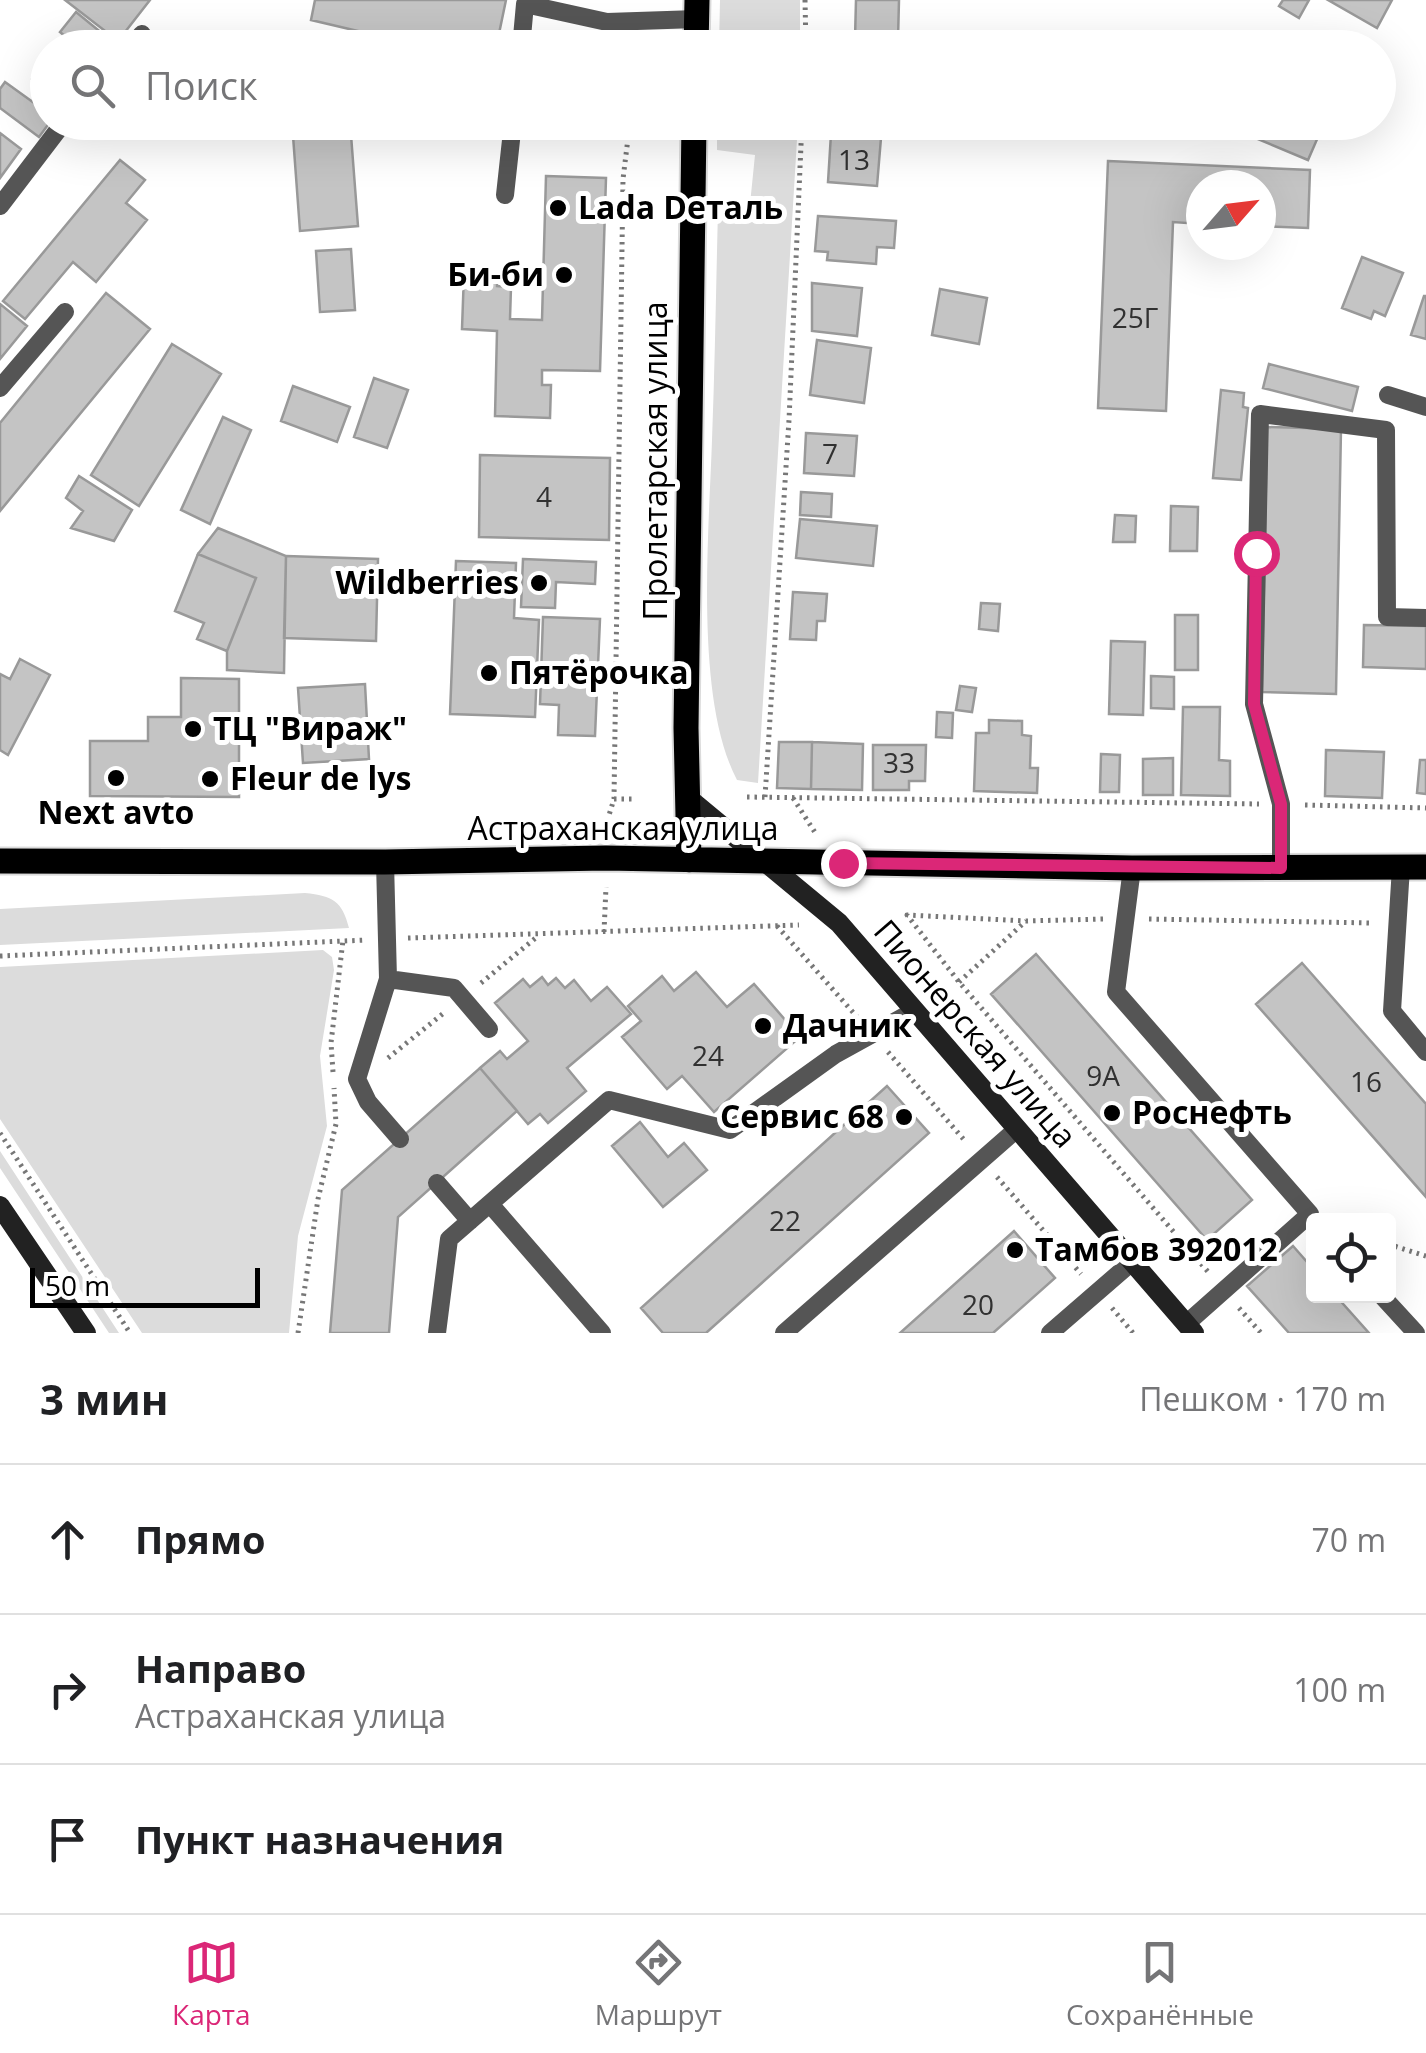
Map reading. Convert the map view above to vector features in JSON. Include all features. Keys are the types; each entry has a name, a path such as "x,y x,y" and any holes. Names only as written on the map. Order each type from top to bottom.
{"main road":[{"name":"Пролетарская улица","path":"690,860 693,140"},
{"name":"Пионерская улица","path":"688,798 839,923 1190,1329"},
{"name":"Астраханская улица","path":"2,862 690,860 1132,868 1414,867"},
{"path":"0,1206 86,1333"}],"lane":[{"path":"522,30 525,4 607,22 697,10"},
{"path":"0,206 50,140"},
{"path":"505,195 510,140"},
{"path":"0,388 65,312"},
{"path":"1388,396 1426,407"},
{"path":"1281,868 1281,804 1254,704 1260,414 1386,430 1388,617 1426,618"},
{"path":"385,862 388,978 357,1079 368,1102 400,1139"},
{"path":"1414,867 1392,1010 1426,1052"},
{"path":"1132,868 1116,992 1309,1213"},
{"path":"388,978 454,988 489,1029"},
{"path":"437,1333 448,1240 609,1100 730,1130 836,1054 914,1010"},
{"path":"784,1333 1017,1129"},
{"path":"437,1182 470,1221"},
{"path":"490,1204 602,1333"},
{"path":"1190,1329 1306,1223"},
{"path":"1050,1333 1132,1262"},
{"path":"1388,1303 1416,1333"}],"path":[{"path":"805,0 806,30"},
{"path":"605,828 614,799 623,179 628,140"},
{"path":"765,796 789,420 801,140"},
{"path":"747,797 1426,808"},
{"path":"793,798 817,835"},
{"path":"614,799 634,799"},
{"path":"604,932 606,887"},
{"path":"960,982 1026,922"},
{"path":"777,926 1133,1333"},
{"path":"375,1069 540,934"},
{"path":"298,1333 318,1198 336,1124 331,1043 343,940"},
{"path":"0,1133 130,1333"},
{"path":"1396,1247 1426,1256"}],"shaded area":[{"path":"720,0 800,0 800,30 719,30"},
{"path":"717,140 797,140 758,783 737,780 723,746 709,661 707,567 718,210 749,214 755,155 717,150"},
{"path":"305,893 335,901 349,928 0,945 0,909"},
{"path":"323,950 332,957 334,970 320,1056 327,1126 298,1236 289,1333 142,1333 0,1119 0,967"},
{"path":"0,1151 119,1333 109,1333 0,1168"}],"building":[{"path":"65,0 150,0 127,30 104,30"},
{"path":"315,0 506,0 500,30 354,30 311,20"},
{"path":"856,0 899,0 898,30 855,30"},
{"path":"1283,0 1309,0 1299,18 1279,6"},
{"path":"1328,0 1392,0 1377,28"},
{"path":"76,12 98,30 62,30"},
{"path":"5,82 30,100 30,130 0,108 0,89"},
{"path":"0,133 21,149 0,178"},
{"path":"293,140 351,140 358,226 300,231"},
{"path":"831,140 881,140 877,186 828,182"},
{"path":"1260,140 1317,140 1308,160"},
{"path":"120,160 145,180 126,203 147,220 96,282 73,262 25,319 3,301"},
{"path":"1108,161 1310,170 1308,228 1276,227 1276,170 1186,170 1186,223 1173,222 1166,411 1098,408"},
{"path":"546,176 606,178 600,371 542,370 542,385 551,385 550,418 495,416 497,331 462,329 464,273 497,274 497,286 511,287 510,319 542,320"},
{"path":"818,216 896,221 894,248 877,247 876,264 827,260 828,252 815,251"},
{"path":"351,249 355,310 320,312 316,251"},
{"path":"1362,257 1403,273 1385,316 1374,311 1371,319 1342,308"},
{"path":"812,283 862,288 857,336 812,331"},
{"path":"940,289 987,298 979,344 932,335"},
{"path":"106,293 150,329 0,511 0,423"},
{"path":"1426,296 1426,339 1411,335"},
{"path":"0,304 27,326 0,359"},
{"path":"817,340 871,348 864,403 810,395"},
{"path":"172,344 221,374 139,506 91,475"},
{"path":"1269,364 1358,387 1352,411 1263,388"},
{"path":"374,378 408,390 387,448 354,437"},
{"path":"293,386 350,407 337,442 281,421"},
{"path":"1221,390 1244,393 1243,407 1248,408 1241,480 1213,478"},
{"path":"223,417 251,430 210,524 181,510"},
{"path":"1267,427 1341,429 1336,694 1262,692"},
{"path":"806,433 857,436 854,476 804,473"},
{"path":"480,455 610,458 609,540 479,537"},
{"path":"79,476 132,510 114,541 71,528 83,511 66,498"},
{"path":"801,492 832,494 831,517 800,515"},
{"path":"1171,506 1198,507 1197,551 1170,551"},
{"path":"1115,515 1136,516 1135,542 1113,542"},
{"path":"800,519 877,526 873,566 796,558"},
{"path":"218,528 286,556 284,673 227,670 227,651 256,578 198,554"},
{"path":"198,554 256,578 227,651 197,639 204,623 175,611"},
{"path":"286,556 378,559 376,641 284,638"},
{"name":"Wildberries","path":"523,559 596,562 595,584 556,582 555,608 521,607"},
{"path":"456,561 516,563 514,618 539,620 535,717 450,714"},
{"path":"793,592 827,594 825,621 817,621 816,640 790,639"},
{"path":"981,603 1000,604 998,631 979,629"},
{"path":"1175,615 1198,615 1198,670 1175,670"},
{"path":"543,617 600,619 595,736 558,735 559,705 540,704"},
{"path":"1364,625 1426,626 1426,669 1363,667"},
{"path":"1111,641 1145,642 1143,715 1109,714"},
{"path":"20,659 50,675 8,755 0,750 0,674 10,679"},
{"path":"1151,676 1174,677 1174,709 1151,708"},
{"name":"ТЦ \"Вираж\"","path":"181,678 239,679 239,797 90,796 90,741 148,741 148,717 181,717"},
{"path":"365,684 369,759 303,763 298,688"},
{"path":"960,686 976,688 972,712 956,710"},
{"path":"1183,707 1220,707 1219,760 1230,761 1230,796 1181,795"},
{"path":"937,712 953,713 952,738 936,737"},
{"path":"989,720 1022,721 1022,735 1031,736 1030,768 1038,768 1037,793 974,791 976,733 989,733"},
{"path":"779,742 812,742 811,789 777,788"},
{"path":"812,742 863,744 862,790 811,789"},
{"path":"873,745 926,745 925,781 909,781 909,790 873,790"},
{"path":"1326,750 1384,752 1382,798 1325,796"},
{"path":"1101,754 1120,755 1119,792 1100,792"},
{"path":"1173,758 1173,795 1143,795 1143,759"},
{"path":"1420,760 1426,760 1426,794 1417,793"},
{"path":"1036,954 1252,1200 1207,1240 991,994"},
{"path":"1302,963 1426,1104 1426,1197 1256,1004"},
{"path":"696,972 727,1007 754,984 800,1037 714,1112 682,1076 667,1089 622,1037 641,1021 628,1006 662,976 674,991"},
{"path":"542,977 548,985 556,978 565,988 574,980 591,1001 607,987 631,1014 567,1068 586,1091 548,1123 540,1114 528,1124 480,1068 500,1051 507,1059 528,1041 495,1003 523,979 530,987"},
{"path":"480,1068 517,1111 398,1217 389,1333 330,1333 342,1190"},
{"path":"887,1086 929,1133 706,1333 663,1333 641,1308"},
{"path":"640,1122 668,1157 684,1143 707,1170 663,1207 612,1146"},
{"path":"1014,1231 1055,1278 993,1333 900,1333"},
{"path":"1293,1246 1306,1261 1306,1303 1342,1303 1369,1333 1289,1333 1247,1286"}],"place":[{"name":"Lada Dеталь","path":"558,208"},
{"name":"Би-би","path":"564,275"},
{"name":"Wildberries","path":"539,583"},
{"name":"Пятёрочка","path":"489,673"},
{"name":"ТЦ \"Вираж\"","path":"193,729"},
{"name":"Next avto","path":"116,778"},
{"name":"Fleur de lys","path":"210,779"},
{"name":"Дачник","path":"763,1026"},
{"name":"Роснефть","path":"1112,1113"},
{"name":"Сервис 68","path":"904,1117"},
{"name":"Тамбов 392012","path":"1015,1250"}],"route":[{"path":"843,863 1281,868 1281,804 1254,704 1256,553"}]}
